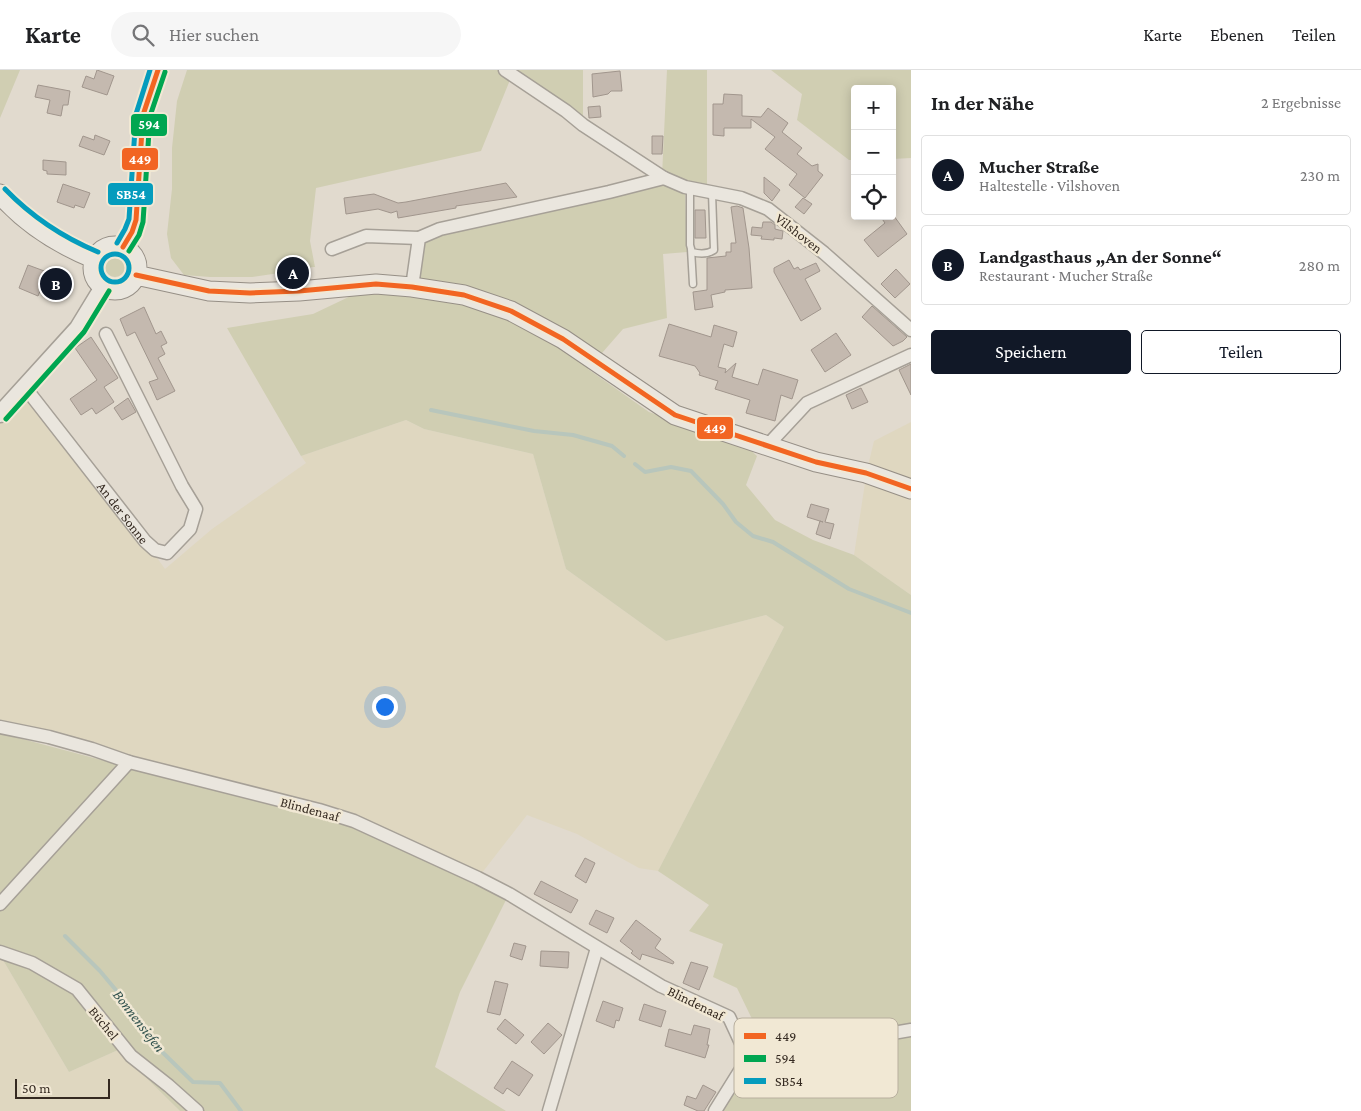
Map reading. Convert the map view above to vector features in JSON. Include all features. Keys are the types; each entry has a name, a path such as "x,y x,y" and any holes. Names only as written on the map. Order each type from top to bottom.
{"main road":[{"path":"124,247 136,220 143,115 158,70"},
{"path":"2,200 39,230 56,241 94,260"},
{"path":"116,245 124,247 134,255 137,265 136,276 126,287 118,290 103,286 94,274 94,260 107,247 116,245"},
{"path":"136,276 209,291 250,293 299,291 376,284 464,295 511,311 563,339 675,415 816,462 866,474 911,489"}],"street":[{"name":"Vilshoven","path":"505,70 566,111 582,125 664,178 690,188 741,198 768,209 824,253 911,330"},
{"path":"332,249 366,236 419,238 440,229 664,178"},
{"path":"412,287 419,238"},
{"path":"0,414 78,328 103,286"},
{"name":"An der Sonne","path":"24,386 145,541 155,550 167,553 190,528 196,509 182,486 106,334"},
{"path":"767,446 807,403 911,355"},
{"name":"Blindenaaf","path":"0,727 75,744 129,762 319,810 354,821 478,878 508,894 661,986 729,1017 734,1028"},
{"path":"0,904 129,762"},
{"path":"549,1111 597,948"},
{"name":"Büchel","path":"0,952 32,963 77,989 131,1056 197,1111"},
{"path":"898,1032 911,1030"},
{"path":"715,1111 734,1080"}],"lane":[{"path":"690,188 688,206 693,284"},
{"path":"691,248 692,252 696,253 714,250 712,193"}],"shaded area":[{"path":"0,70 20,70 0,118"},
{"path":"187,70 583,70 583,125 512,75 481,151 316,188 310,241 315,267 295,268 286,272 252,277 184,275 171,258 167,234 172,189 172,148 177,101"},
{"path":"667,70 707,70 707,192 685,187 687,252 663,254 667,318 623,329 588,369 649,412 746,446 757,456 746,485 775,520 813,540 854,555 911,595 911,1111 715,1111 734,1080 734,1098 898,1098 898,1018 752,1018 737,988 713,977 723,944 689,931 709,905 658,871 784,627 766,615 666,641 566,569 533,454 424,429 406,420 301,456 227,328 313,314 376,284 412,287 419,238 662,176"},
{"path":"771,70 911,70 911,158 896,159 896,85 851,85 851,160 797,120 802,94"},
{"path":"115,257 122,260 125,267 122,274 115,277 108,274 105,267 108,260"},
{"path":"24,394 145,541 165,569 212,529 306,463 301,456 406,420 424,429 533,454 566,569 666,641 766,615 784,627 658,871 639,868 577,834 527,815 478,878 0,723 0,420"},
{"path":"911,422 911,480 868,466 874,441"},
{"path":"865,483 911,498 911,595 854,555"},
{"path":"0,733 124,766 0,893"},
{"path":"130,769 319,810 509,894 460,992 435,1067 506,1111 180,1111 118,1050 69,1072 3,960 4,948 0,946 0,910"},
{"path":"0,959 3,960 69,1072 118,1050 180,1111 0,1111"}],"building":[{"path":"97,70 114,76 107,95 82,87 86,76 94,79"},
{"path":"620,71 622,91 611,91 608,94 593,97 592,74"},
{"path":"38,85 70,91 68,105 63,105 61,116 47,113 50,100 35,97"},
{"path":"724,94 742,95 742,116 761,117 768,108 788,123 782,132 802,148 797,154 812,166 818,164 818,171 823,175 805,198 789,185 797,174 765,149 775,137 751,119 751,128 724,128 724,136 713,135 713,104 723,104"},
{"path":"600,106 601,117 589,118 588,107"},
{"path":"95,135 110,141 104,155 79,146 83,136 94,140"},
{"path":"652,136 663,136 662,154 652,154"},
{"path":"43,160 66,162 66,175 47,174 47,171 43,170"},
{"path":"764,177 780,190 772,201 764,193"},
{"path":"506,183 517,197 456,206 456,208 398,218 397,211 391,213 378,209 346,214 344,198 374,194 398,203"},
{"path":"63,184 90,193 84,208 75,205 74,208 57,202"},
{"path":"803,198 812,204 804,214 795,207"},
{"path":"731,207 743,208 752,288 725,290 725,292 711,295 713,307 695,310 693,292 707,290 707,258 726,256 726,252 731,252 731,243 736,243"},
{"path":"695,210 705,210 706,238 695,238"},
{"path":"896,219 907,234 878,257 864,240 885,223 883,220"},
{"path":"763,222 771,222 775,225 775,229 783,231 782,239 761,239 762,236 751,235 752,227 762,228"},
{"path":"789,260 794,269 798,267 800,270 816,263 820,271 805,279 821,309 801,321 774,272 774,268"},
{"path":"28,265 66,279 60,296 41,289 38,296 19,288"},
{"path":"896,269 910,284 895,298 881,284"},
{"path":"872,306 907,337 903,341 893,346 862,317"},
{"path":"144,307 156,334 161,331 167,343 161,346 165,354 158,358 175,391 157,400 149,382 158,379 135,332 127,336 120,319"},
{"path":"669,324 711,337 714,325 737,332 733,347 724,344 718,367 726,369 725,373 736,363 732,377 758,385 763,369 798,380 792,399 781,395 775,421 746,413 750,400 715,389 718,381 699,375 700,373 695,366 659,356"},
{"path":"836,333 851,355 825,372 811,350"},
{"path":"91,337 118,378 104,387 114,402 96,414 92,408 81,415 70,399 97,380 75,348"},
{"path":"911,364 911,395 899,370"},
{"path":"861,388 868,402 852,409 846,395"},
{"path":"128,398 136,412 122,420 114,408"},
{"path":"811,504 829,509 825,522 834,524 830,539 816,534 820,521 807,517"},
{"path":"585,858 595,863 586,883 575,876"},
{"path":"541,881 578,900 571,913 534,894"},
{"path":"596,910 614,918 607,933 589,924"},
{"path":"636,920 661,939 655,948 674,962 673,964 642,954 640,960 631,953 633,951 620,941"},
{"path":"514,943 526,946 522,960 510,956"},
{"path":"541,951 569,952 568,968 540,966"},
{"path":"691,962 708,967 699,990 683,983"},
{"path":"495,981 508,984 500,1015 487,1012"},
{"path":"603,1001 623,1008 619,1021 616,1020 614,1028 596,1021"},
{"path":"644,1004 666,1011 661,1027 639,1020"},
{"path":"505,1019 524,1035 516,1044 497,1029"},
{"path":"548,1023 562,1035 544,1054 531,1042"},
{"path":"694,1025 710,1029 707,1045 709,1045 705,1058 665,1046 669,1029 691,1035"},
{"path":"512,1061 533,1075 519,1096 507,1088 503,1094 494,1088"},
{"path":"703,1085 716,1092 704,1111 698,1111 684,1105 687,1096 696,1099"}],"waterway":[{"path":"431,410 534,431 573,435 612,446 624,456"},
{"path":"635,464 645,472 671,467 691,471 723,504 736,522 753,536 773,542 849,589 911,613"},
{"name":"Bonnensiefen","path":"65,936 100,971 136,1014 155,1045 193,1082 220,1083 241,1111"}],"transit line":[{"name":"SB54","path":"117,243 129,219 136,114 150,70"},
{"name":"449","path":"123,247 132,232 136,220 143,115 158,70"},
{"name":"594","path":"129,251 139,235 143,222 150,116 165,72"},
{"name":"SB54","path":"5,189 26,209 48,225 72,240 98,252"},
{"name":"SB54","path":"115,254 125,258 129,268 125,278 115,282 105,278 101,268 105,258 115,254"},
{"name":"449","path":"136,275 209,291 250,293 299,291 376,284 464,295 511,311 563,339 675,415 816,462 866,473 911,489"},
{"name":"594","path":"6,419 84,332 109,291"}],"place":[{"name":"Mucher Straße","path":"293,273"},
{"name":"Landgasthaus „An der Sonne“","path":"56,284"}]}
